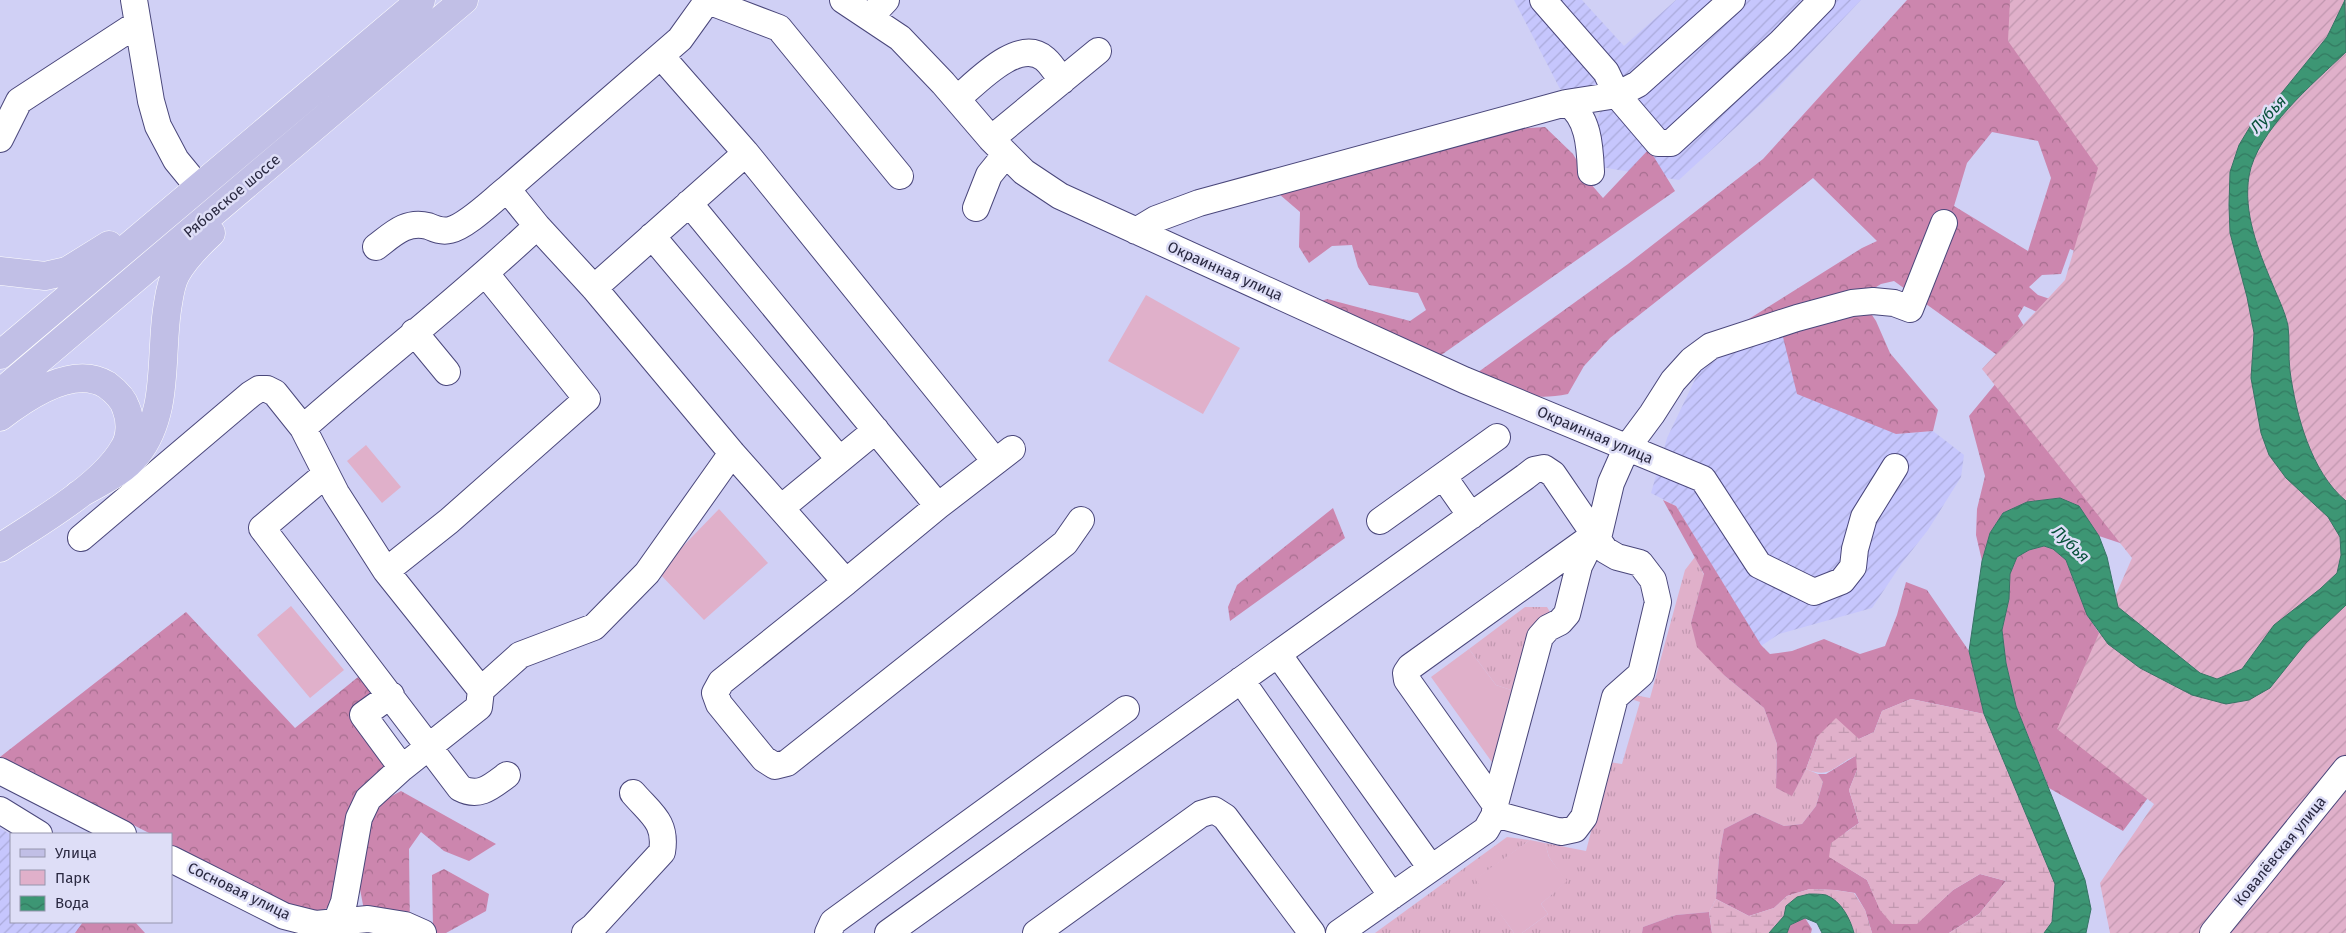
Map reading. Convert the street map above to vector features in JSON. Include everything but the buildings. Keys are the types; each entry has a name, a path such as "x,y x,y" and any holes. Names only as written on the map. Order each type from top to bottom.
{"main road":[{"name":"Рябовское шоссе","path":"0,355 421,0"},
{"name":"Рябовское шоссе","path":"0,393 464,0"},
{"path":"0,548 78,495 118,472 137,455 147,440 156,418 166,313 170,288 176,274 195,248 260,187 286,150"},
{"path":"0,272 45,276 67,271 195,191"},
{"path":"0,417 42,389 65,381 93,380 113,389 126,407 129,434 126,446 111,466 78,495"}],"street":[{"path":"376,247 403,227 414,224 444,231 459,227 507,189 680,39 708,0 779,28 900,176"},
{"name":"Окраинная улица","path":"843,0 878,9 900,38 998,146 1024,172 1060,196 1464,380 1626,449 1703,479 1759,565 1814,592 1842,581 1853,567 1855,549 1864,517 1895,467"},
{"path":"1543,0 1606,72 1617,95 1658,143 1671,143 1781,42 1822,0"},
{"path":"1136,231 1156,219 1199,203 1566,103 1617,95 1638,84 1732,0"},
{"path":"0,139 18,101 135,12 151,100 158,126 195,191"},
{"path":"976,208 998,146 1062,80 1098,51"},
{"path":"957,99 1010,56 1024,53 1035,53 1045,59 1062,80"},
{"path":"661,56 1004,455 938,506 722,682 715,693 719,704 764,760 775,766 787,763 1065,543 1081,520"},
{"path":"1566,103 1575,107 1590,141 1591,172"},
{"path":"594,288 746,153"},
{"path":"507,189 537,226 594,288 732,453 846,582"},
{"path":"690,203 938,506"},
{"path":"1339,933 1486,830 1495,809 1540,636 1548,628 1560,622 1567,614 1579,566 1586,552 1598,538 1611,483 1626,449 1652,414 1672,381 1692,360 1710,346 1797,318 1852,303 1887,303 1910,309 1944,223"},
{"path":"303,428 414,332 486,274 537,226"},
{"path":"652,236 839,459"},
{"path":"386,571 449,521 587,399 486,274"},
{"path":"414,332 448,372"},
{"path":"81,538 258,389 267,389 275,392 303,428 336,493 386,571 481,690"},
{"path":"781,508 876,430"},
{"path":"1380,521 1497,437"},
{"path":"334,927 344,902 359,818 368,799 402,768 479,707 481,690 520,655 594,627 648,573 732,453"},
{"path":"888,933 1534,470 1544,468 1552,474 1598,538 1605,550 1640,564 1653,580 1658,602 1641,674 1616,697 1584,817 1575,829 1561,832 1495,809 1407,680 1406,673 1410,667 1583,543 1598,538"},
{"path":"326,474 262,528 460,788 469,793 479,793 488,789 507,775"},
{"path":"1443,476 1471,516"},
{"path":"1278,654 1431,868"},
{"path":"1241,680 1392,896"},
{"path":"391,695 363,715 402,768"},
{"path":"828,933 833,922 1126,709"},
{"name":"Ковалёвская улица","path":"2213,933 2346,769"},
{"path":"0,772 122,833"},
{"path":"585,933 593,927 662,852 664,837 659,822 633,793"},
{"path":"0,810 37,833"},
{"path":"1036,933 1201,814 1214,810 1225,817 1312,933"},
{"path":"981,814 1006,849"},
{"name":"Сосновая улица","path":"172,859 284,916 334,927 368,919 405,925 423,933"}],"shaded area":[{"path":"1514,0 1582,0 1624,46 1676,0 1861,0 1775,91 1679,180 1595,166 1591,132 1601,111 1594,88 1560,89"},
{"path":"1784,336 1896,434 1933,431 1964,455 1961,477 1928,530 1902,563 1872,608 1779,634 1761,646 1676,506 1651,493 1667,438 1700,369 1744,345"},
{"path":"0,828 10,834 10,923 82,923 75,933 0,933"}],"green space":[{"path":"1907,0 2134,0 2107,30 2100,68 2143,123 2122,163 2174,206 2230,233 2247,297 2254,333 2251,378 2261,433 2226,392 2182,426 2181,471 2192,509 2141,550 2099,536 2079,506 2059,498 2027,502 2003,513 1990,533 1982,561 1976,535 1977,509 1985,476 1969,416 2011,365 1894,281 1881,284 1860,297 1876,321 1890,353 1938,410 1933,431 1896,434 1797,394 1783,337 1744,345 1720,337 1862,248 1877,241 1813,178 1610,338 1584,366 1568,394 1542,397 1530,396 1507,391 1470,378 1628,264 1763,159","holes":["2027,3 2035,3 2051,21 2073,51 2078,62 2085,92 2079,113 2071,118 2015,46 2014,10","1992,132 2038,141 2051,178 2028,251 1954,206 1967,163","2070,249 2081,254 2097,266 2107,281 2094,299 2104,322 2105,348 2099,362 2086,369 2063,367 2039,351 2018,316 2024,306 2061,323 2085,318 2081,300 2074,293 2062,303 2038,295 2029,287 2042,275 2061,274"]},
{"path":"2010,0 2346,0 2346,933 2110,933 2100,883 2154,804 2057,729 2132,558 1982,369 2065,280 2098,168 2008,41"},
{"path":"1545,127 1573,154 1590,183 1603,198 1649,149 1675,191 1437,358 1312,304 1327,299 1410,321 1426,310 1418,293 1369,285 1358,267 1352,245 1332,246 1309,263 1299,247 1300,212 1279,194 1509,129"},
{"path":"1146,295 1240,348 1203,414 1108,361"},
{"path":"366,445 401,487 382,503 347,461"},
{"path":"1663,500 1676,506 1761,645 1770,654 1792,651 1824,639 1860,654 1885,646 1897,615 1906,582 1927,590 1969,651 1984,714 1911,699 1882,711 1874,732 1859,739 1818,736 1806,769 1792,796 1776,788 1777,744 1764,708 1725,676 1697,647 1691,623 1704,574"},
{"path":"1333,508 1345,538 1230,621 1228,607 1237,585"},
{"path":"719,509 768,563 704,620 658,572"},
{"path":"2044,546 2053,549 2066,560 2087,615 2181,754 2123,831 2049,788 2016,706 2006,663 2002,630 2009,599 2010,574 2017,557 2029,550"},
{"path":"1695,557 1704,575 1691,623 1725,676 1764,708 1777,744 1776,788 1792,795 1806,769 1818,774 1823,782 1816,806 1802,824 1784,826 1755,813 1724,829 1719,857 1716,899 1709,912 1676,915 1643,927 1642,933 1522,933 1548,914 1541,904 1566,881 1549,857 1545,843 1586,851 1609,762 1622,764 1640,702 1628,698 1629,694 1650,698 1685,570"},
{"path":"291,606 344,670 310,698 257,635"},
{"path":"1525,607 1547,607 1553,617 1514,691 1496,685 1469,649"},
{"path":"186,612 295,728 363,673 379,691 355,711 393,761 339,902 319,912 292,906 172,846 172,833 149,833 0,757"},
{"path":"1469,649 1496,685 1514,691 1494,765 1431,677"},
{"path":"1911,699 1984,714 2055,884 2052,922 2044,933 1949,933 1979,914 2006,881 1980,874 1953,890 1917,924 1892,924 1880,910 1867,880 1829,857 1831,843 1859,823 1849,790 1857,770 1856,756 1827,772 1815,772 1806,769 1818,736 1836,718 1859,739 1874,732 1882,711"},
{"path":"1857,755 1857,770 1849,790 1859,823 1846,832 1830,857 1867,880 1880,909 1917,923 1953,890 1980,874 2006,881 1979,914 1949,933 1872,933 1865,910 1855,893 1810,889 1787,896 1774,908 1749,916 1716,899 1719,857 1724,829 1755,813 1784,826 1802,824 1816,806 1823,782 1818,774 1826,774"},
{"path":"401,791 496,844 469,861 444,851 421,832 409,849 410,933 364,933 368,931 359,884 370,824 379,803"},
{"path":"1507,837 1530,840 1476,879 1514,933 1375,933"},
{"path":"1530,840 1545,843 1549,857 1567,881 1541,904 1548,914 1522,933 1514,933 1475,879"},
{"path":"444,869 489,894 486,911 446,933 427,933 433,928 432,875"},
{"path":"1810,889 1854,893 1865,910 1872,933 1854,933 1844,911 1826,895 1784,916 1769,933 1712,933 1709,912 1716,899 1749,916 1774,908 1787,896"},
{"path":"1709,912 1712,933 1642,933 1643,927 1676,915"},
{"path":"1805,918 1812,929 1811,933 1787,933 1790,925"},
{"path":"82,923 136,923 145,933 75,933"}],"water":[{"name":"Лубья","path":"2345,0 2346,52 2288,109 2263,142 2254,159 2249,176 2248,203 2257,244 2288,326 2290,371 2301,424 2314,459 2323,475 2346,501 2346,605 2306,643 2270,688 2249,700 2226,704 2192,695 2140,668 2108,644 2087,615 2066,560 2053,549 2044,546 2029,550 2017,557 2010,574 2009,599 2002,630 2006,663 2016,706 2085,880 2091,909 2086,933 2044,933 2052,922 2055,884 1984,714 1969,651 1982,561 1990,533 2003,513 2027,502 2060,498 2079,506 2099,536 2107,557 2118,607 2200,673 2217,679 2242,669 2274,625 2320,589 2337,573 2341,555 2340,537 2328,517 2286,478 2269,455 2261,433 2251,378 2254,333 2247,297 2230,233 2229,205 2230,172 2239,145 2254,120 2271,106 2327,37"},
{"path":"1809,894 1826,895 1836,901 1847,916 1854,933 1822,933 1817,923 1805,918 1790,925 1787,933 1769,933 1784,916 1786,906 1797,897"}]}
